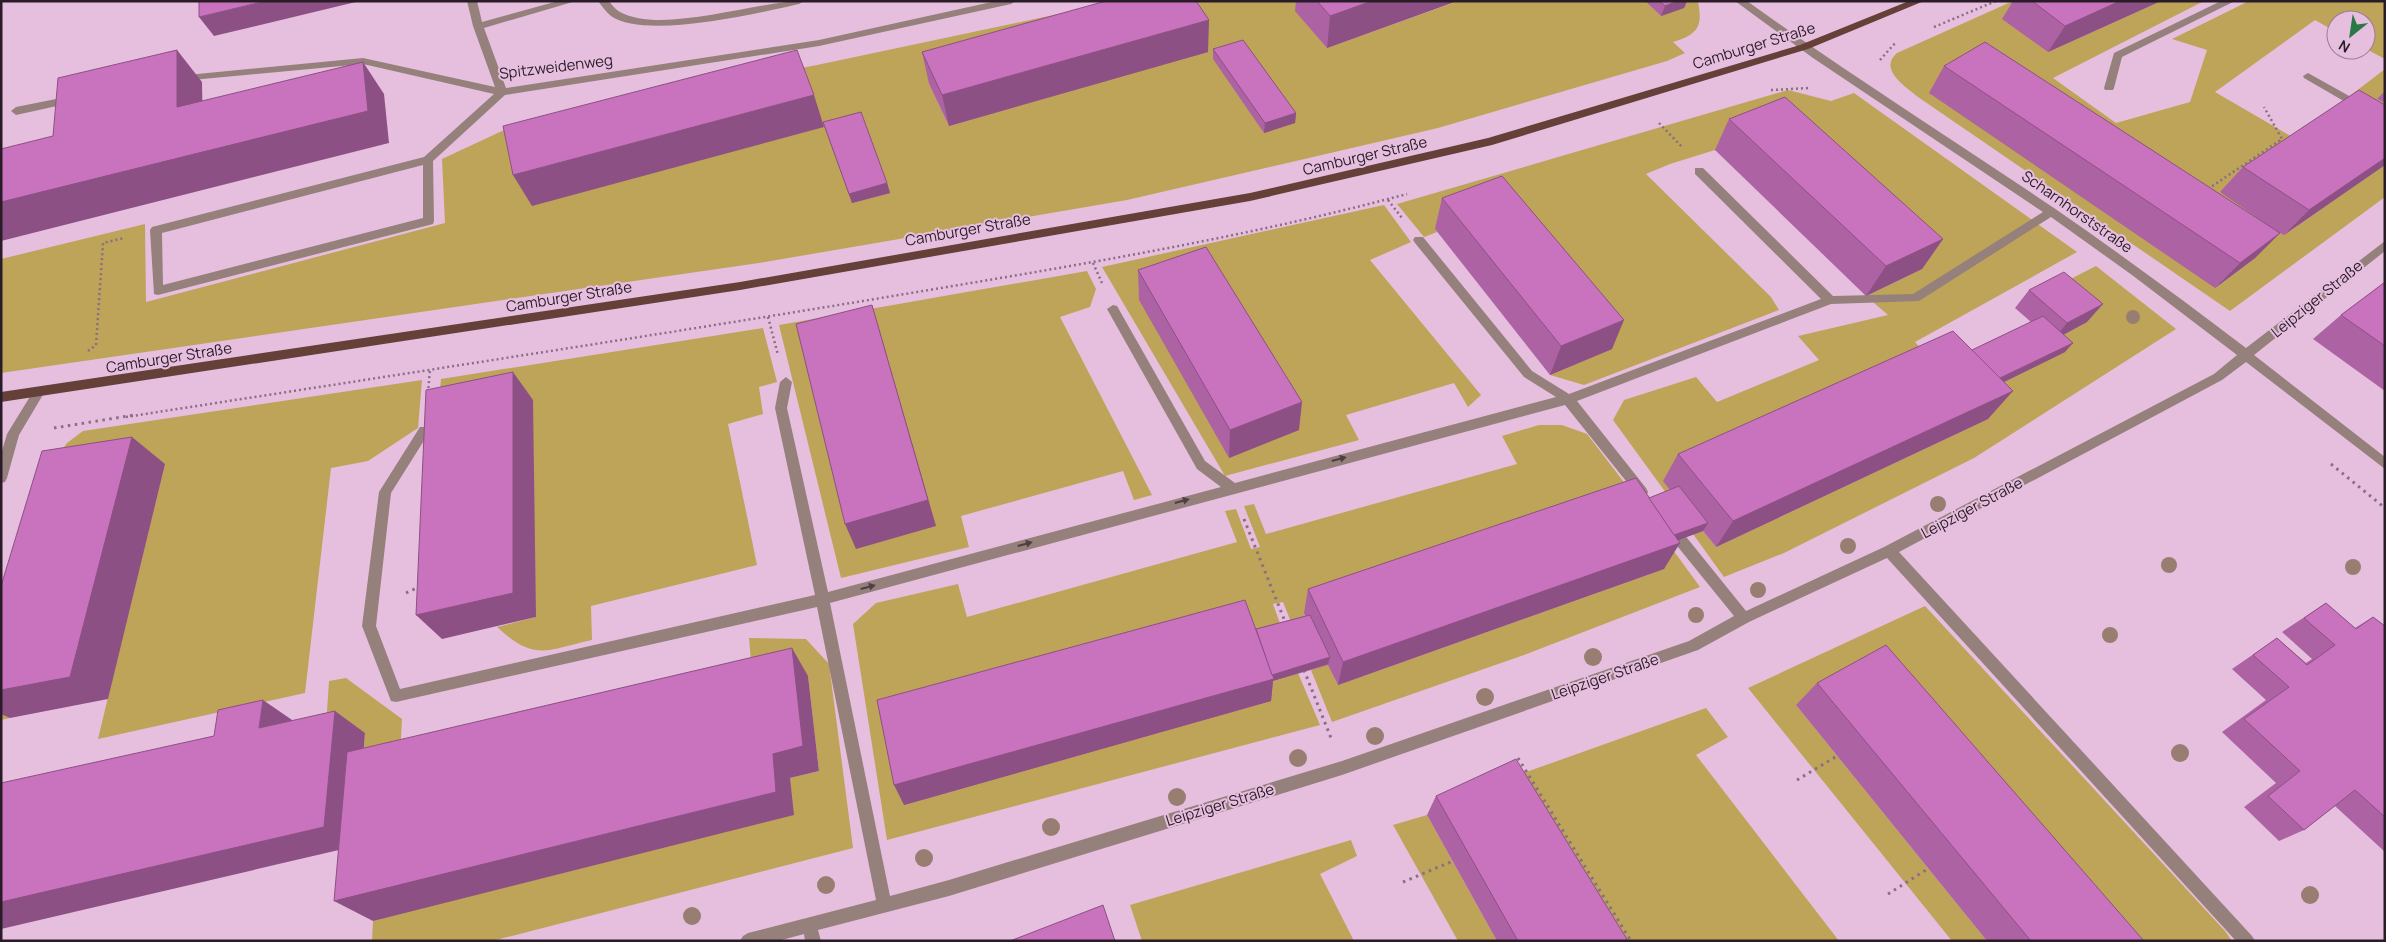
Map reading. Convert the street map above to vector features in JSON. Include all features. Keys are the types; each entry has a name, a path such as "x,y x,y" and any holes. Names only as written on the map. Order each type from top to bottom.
{"main road":[{"name":"Camburger Straße","path":"1,397 38,393 740,286 1250,197 1488,142 1804,47 1919,1"}],"street":[{"path":"428,160 429,221 158,291 156,230 428,160 502,92 478,26 472,1"},
{"path":"478,26 571,1"},
{"path":"603,1 605,6 619,16 640,22 679,22 799,1"},
{"name":"Spitzweidenweg","path":"167,81 186,77 363,61 502,92 819,43 1011,1"},
{"name":"Scharnhorststraße","path":"1740,1 1804,47 2051,212 2246,356 2385,464"},
{"path":"2109,88 2118,55 2230,1"},
{"path":"2308,76 2385,121"},
{"path":"16,112 82,98"},
{"path":"1699,171 1830,300"},
{"path":"424,431 385,492 369,626 396,696 821,600 1568,399 1830,300 1915,298 2024,227 2051,212"},
{"path":"1419,240 1528,374 1568,399 1652,504"},
{"name":"Leipziger Straße","path":"748,941 811,933 885,906 1342,768 1692,646 1744,618 1889,551 2218,377 2385,245"},
{"path":"1113,309 1200,465 1232,488"},
{"path":"786,382 780,408 802,498 821,600 885,906"},
{"path":"1,478 13,434 38,393"},
{"path":"1664,519 1744,618"},
{"path":"1889,551 2247,941"}],"path":[{"path":"2205,191 2282,139 2264,107"},
{"path":"82,357 96,345 103,243 156,230"},
{"path":"768,317 786,382"},
{"path":"1232,488 1290,634"},
{"path":"1300,661 1342,768"},
{"path":"1796,780 1837,756"},
{"path":"1518,758 1632,941"},
{"path":"1402,882 1452,861"},
{"path":"1888,894 1928,868"}],"shaded area":[{"path":"1120,1 1323,1 1327,48 1458,1 1645,1 1661,16 1677,1 1698,1 1700,17 1697,28 1693,32 1673,42 1685,53 1667,61 1438,128 1127,200 765,262 1,373 1,259 145,224 146,302 445,223 442,159 515,125 817,65","holes":["1208,51 949,126 929,84"]},
{"path":"2013,1 2042,1 2048,52 2161,1 2204,1 2053,78 2116,123 2190,102 2207,50 2172,39 2249,1 2385,1 2385,59 2376,54 2376,10 2326,10 2326,26 2315,20 2215,92 2294,138 2284,235 2385,165 2385,197 2230,311 1918,97 1892,71 1890,65 1897,53"},
{"path":"2385,69 2385,93 2377,99 2385,103 2385,115 2351,95"},
{"path":"1788,90 1831,101 1854,93 2077,252 1915,342 1931,360 1669,497 1613,420 1624,400 1696,377 1717,402 1819,360 1798,336 1888,315 1866,296 1922,269 1715,150 1670,164 1646,174 1771,297 1779,310 1584,385 1550,375 1611,349 1435,229 1437,232 1424,237 1397,204"},
{"path":"1384,205 1411,242 1370,260 1481,395 1468,407 1454,383 1346,415 1359,440 1225,476 1102,267"},
{"path":"2096,266 2176,329 1974,458 1784,553 1724,577 1693,534 1703,531 1716,547 1988,419 1969,399 2052,341 2087,322 2049,290"},
{"path":"1087,271 1096,289 1090,307 1060,317 1152,495 1134,500 1123,471 961,516 969,547 841,578 779,325"},
{"path":"763,328 777,382 759,387 763,414 728,424 757,565 591,606 592,640 552,650 532,649 521,645 497,627 536,617 437,420 441,379"},
{"path":"422,380 418,428 368,461 331,468 305,693 98,739 164,464 10,718 1,720 1,656 57,457 67,443 83,431"},
{"path":"1539,425 1562,425 1587,434 1643,507 1304,614 1308,622 1293,627 1283,602 1273,604 1282,629 1265,684 1298,673 1320,725 887,840 853,624 876,603 958,584 967,617 1237,542 1225,511 1236,509 1251,549 1260,547 1244,506 1254,504 1266,534 1517,464 1502,436"},
{"path":"1668,543 1700,587 1524,655 1332,722 1311,670 1328,664 1338,685 1664,569"},
{"path":"1925,606 2225,931 2232,941 2095,941 1796,705 1987,941 1952,941 1748,688"},
{"path":"749,638 806,639 829,664 853,848 492,941 372,941 373,921 790,778 819,771 808,677 361,782 365,733 325,742 329,681 346,678 402,719 400,756 752,673"},
{"path":"1706,708 1728,737 1696,755 1839,941 1602,941 1504,780"},
{"path":"1427,815 1497,941 1458,941 1393,825"},
{"path":"1351,840 1357,856 1320,874 1354,941 1142,941 1130,905"}],"building":[{"path":"199,1 266,1 199,17"},
{"path":"1106,1 1196,1 1209,20 942,95 922,52"},
{"path":"1317,1 1372,1 1330,16"},
{"path":"1659,1 1678,1 1665,6"},
{"path":"2032,1 2120,1 2065,26"},
{"path":"1243,40 1296,113 1265,123 1213,49"},
{"path":"1985,42 2280,233 2240,263 1944,66"},
{"path":"177,50 177,107 363,62 368,111 1,202 1,149 53,136 58,78"},
{"path":"797,50 814,95 513,175 503,126"},
{"path":"2359,90 2385,105 2385,158 2309,210 2243,167"},
{"path":"1785,97 1943,239 1886,266 1729,119"},
{"path":"861,112 887,183 849,194 823,122"},
{"path":"1502,176 1624,320 1561,346 1442,198"},
{"path":"1206,247 1302,402 1230,430 1138,270"},
{"path":"2064,272 2103,304 2067,323 2029,290"},
{"path":"2385,282 2385,346 2341,315"},
{"path":"872,305 928,500 845,524 796,324"},
{"path":"2043,316 2073,343 2000,378 1972,350"},
{"path":"1953,331 2013,391 1733,521 1678,454"},
{"path":"513,372 513,593 416,615 426,390"},
{"path":"132,437 70,677 1,690 1,586 42,451"},
{"path":"1636,478 1680,543 1343,662 1308,589"},
{"path":"1679,486 1708,523 1674,535 1649,498"},
{"path":"1245,600 1274,679 894,785 877,700"},
{"path":"2326,603 2356,629 2373,617 2385,626 2385,817 2355,790 2304,830 2268,796 2300,771 2244,719 2289,687 2253,655 2277,638 2307,665 2335,645 2304,618"},
{"path":"1310,615 1330,657 1272,675 1256,629"},
{"path":"1886,645 2144,941 2031,941 1817,683"},
{"path":"792,648 803,746 773,754 776,792 334,901 347,752"},
{"path":"263,700 259,728 335,711 324,827 1,902 1,783 214,736 218,710"},
{"path":"1516,759 1628,941 1518,941 1436,796"},
{"path":"1103,905 1115,941 1010,941"}]}
